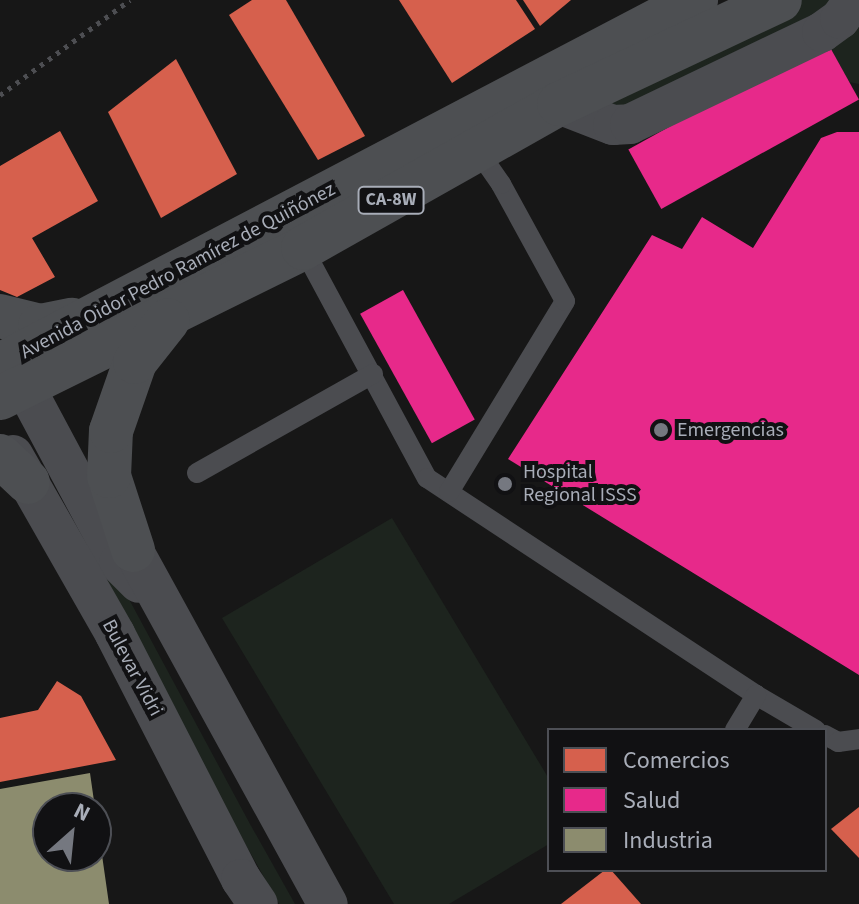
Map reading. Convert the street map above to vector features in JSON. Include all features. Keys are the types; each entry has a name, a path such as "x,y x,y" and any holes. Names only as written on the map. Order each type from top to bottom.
{"main road":[{"name":"Avenida Oidor Pedro Ramírez de Quiñónez","path":"7,370 101,311 648,11 696,0"},
{"name":"Avenida Oidor Pedro Ramírez de Quiñónez","path":"7,370 175,313 303,248 559,104 780,0"},
{"path":"0,316 40,326 101,311"},
{"path":"133,550 109,476 111,431 135,362 149,340 175,313"}],"street":[{"path":"559,104 613,125 630,124 822,32 840,19 854,0"},
{"path":"7,370 119,563 133,579 153,592"},
{"name":"Bulevar Vidri","path":"0,435 14,469 115,634 241,879 258,904"},
{"path":"133,550 153,592 328,904"}],"lane":[{"path":"449,492 565,301 501,184 478,151"},
{"path":"303,248 427,478 756,695 813,728"},
{"path":"197,473 373,374"},
{"path":"736,728 756,695"},
{"path":"827,736 838,742 859,739"}],"path":[{"path":"0,95 130,0"}],"shaded area":[{"path":"802,0 842,0 633,116 592,111"},
{"path":"859,24 859,84 849,82 826,40"},
{"path":"392,518 547,776 547,845 449,904 394,904 222,618"},
{"path":"95,536 295,904 279,904 223,804 83,542"}],"building: Comercios":[{"path":"252,0 286,0 365,136 318,160 229,15"},
{"path":"399,0 516,0 535,29 452,83"},
{"path":"523,0 571,0 540,26"},
{"path":"176,59 237,174 161,218 108,112"},
{"path":"60,131 98,201 32,238 55,277 17,297 0,290 0,166"},
{"path":"57,681 81,696 116,760 0,782 0,718 38,710"},
{"path":"859,807 859,858 831,829"},
{"path":"602,872 613,872 641,904 561,904"}],"building: Salud":[{"path":"826,40 859,99 661,209 628,150"},
{"name":"Emergencias","path":"837,132 859,132 859,675 508,459 652,235 682,249 702,217 753,248 821,138"},
{"path":"403,290 475,419 432,443 360,314"}],"building: Industria":[{"path":"90,773 93,792 32,792 32,872 104,872 109,904 0,904 0,789"}],"place":[{"name":"Emergencias","path":"661,430"},
{"name":"Hospital Regional ISSS","path":"505,484"}]}
